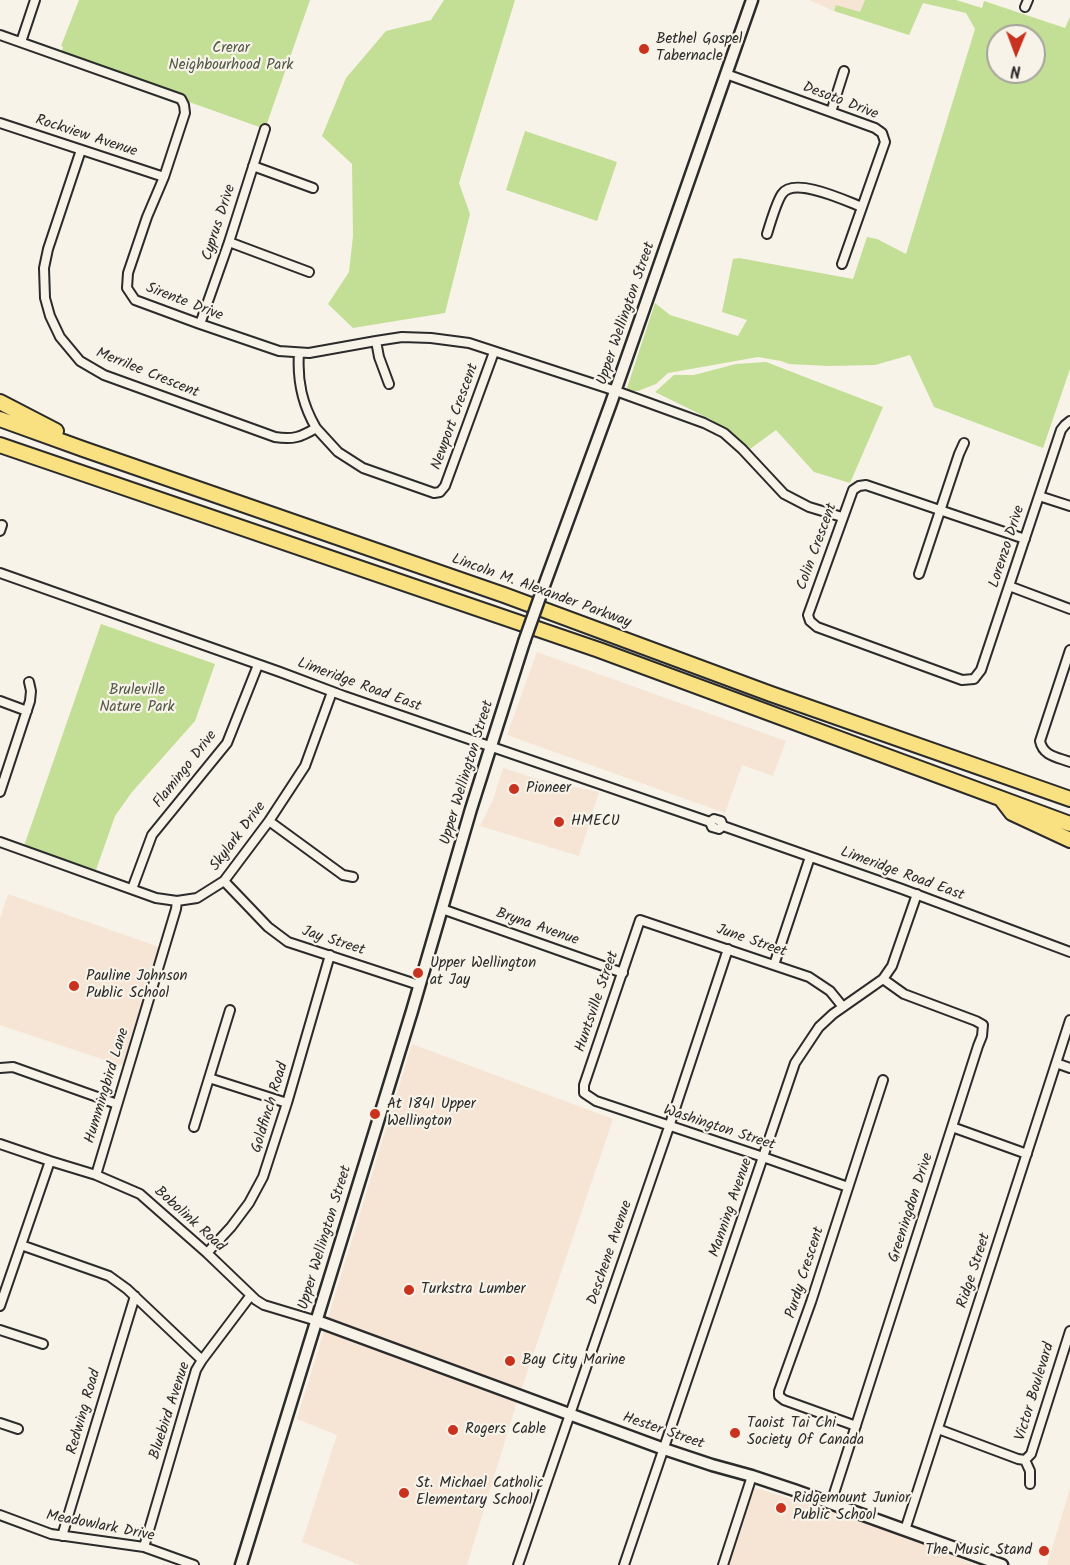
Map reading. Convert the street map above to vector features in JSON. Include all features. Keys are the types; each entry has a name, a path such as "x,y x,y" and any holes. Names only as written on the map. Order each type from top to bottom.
{"highway":[{"path":"0,402 66,436 83,449"},
{"name":"Lincoln M. Alexander Parkway","path":"0,419 504,595 771,694 1070,799"},
{"path":"0,445 599,650 1070,824"},
{"path":"0,454 102,486 125,488"},
{"path":"978,765 1003,767 1070,789"},
{"path":"1001,798 1012,813 1070,840"}],"main road":[{"name":"Upper Wellington Street","path":"241,1565 524,642 616,391 752,0"},
{"name":"Hester Street","path":"317,1321 664,1449 753,1476 1002,1565"}],"street":[{"path":"21,42 35,0"},
{"name":"Sirente Drive","path":"0,35 181,99 185,113 128,273 127,288 135,300 279,351 299,353 323,351 402,337 469,343 616,391 704,423 724,433 784,494 809,507 843,517"},
{"path":"831,112 844,71"},
{"name":"Desoto Drive","path":"726,74 875,128 882,133 885,141 842,264"},
{"name":"Rockview Avenue","path":"0,123 164,177"},
{"name":"Cyprus Drive","path":"200,324 265,129"},
{"name":"Merrilee Crescent","path":"81,150 48,249 44,268 45,298 50,316 60,337 80,361 104,375 270,436 294,438 316,429"},
{"path":"253,166 313,188"},
{"path":"766,234 782,193 790,187 805,187 862,207"},
{"path":"229,242 309,272"},
{"path":"376,341 389,384"},
{"name":"Newport Crescent","path":"299,353 300,391 306,409 316,429 338,452 363,468 434,493 440,492 445,486 494,352"},
{"name":"Lorenzo Drive","path":"972,680 981,670 1061,430 1070,421"},
{"path":"919,574 958,454 964,443"},
{"name":"Colin Crescent","path":"972,680 962,680 817,627 810,621 808,615 853,490 866,485 1025,538"},
{"path":"1039,496 1070,506"},
{"name":"Limeridge Road East","path":"0,573 332,692 710,822 712,827 719,829 723,826 917,894 1070,952"},
{"path":"1009,586 1070,609"},
{"path":"1070,650 1040,744 1046,753 1070,762"},
{"name":"Flamingo Drive","path":"132,889 152,835 227,743 258,665"},
{"path":"0,792 27,711 31,691 29,682"},
{"name":"Skylark Drive","path":"0,842 156,898 177,901 197,898 224,881 269,821 305,766 332,692"},
{"path":"0,701 27,711"},
{"path":"269,821 343,875 353,877"},
{"path":"774,965 810,857"},
{"name":"Jay Street","path":"224,881 268,927 288,942 419,985"},
{"name":"Manning Avenue","path":"624,1565 795,1063 819,1027 833,1014 883,980 892,966 917,894"},
{"name":"Hummingbird Lane","path":"96,1174 177,901"},
{"name":"Bryna Avenue","path":"441,909 623,972"},
{"name":"June Street","path":"640,920 799,973 815,980 830,991 843,1007"},
{"name":"Huntsville Street","path":"584,1093 584,1085 640,920"},
{"name":"Deschene Avenue","path":"518,1565 728,949"},
{"name":"Goldfinch Road","path":"207,1254 249,1203 263,1177 330,955"},
{"name":"Greeningdon Drive","path":"831,1503 982,1036 982,1025 976,1021 904,994 883,980"},
{"path":"194,1127 230,1010"},
{"name":"Ridge Street","path":"905,1530 1070,1020"},
{"path":"1056,1063 1070,1068"},
{"path":"0,1068 13,1067 117,1104"},
{"path":"209,1078 287,1102"},
{"name":"Purdy Crescent","path":"856,1426 784,1400 779,1396 779,1391 811,1302 883,1080"},
{"name":"Washington Street","path":"584,1093 596,1101 848,1187"},
{"path":"952,1127 1027,1154"},
{"name":"Bobolink Road","path":"0,1144 96,1174 140,1194 264,1305 317,1321"},
{"path":"0,1306 50,1161"},
{"path":"21,1245 116,1280 202,1360"},
{"name":"Bluebird Avenue","path":"144,1547 194,1376 202,1360 251,1295"},
{"name":"Redwing Road","path":"62,1536 135,1296"},
{"path":"0,1330 43,1344"},
{"name":"Victor Boulevard","path":"1025,1460 1031,1454 1070,1331"},
{"path":"0,1423 18,1429"},
{"name":"Victor Boulevard","path":"938,1429 1025,1460"},
{"name":"Victor Boulevard","path":"1025,1460 1030,1471 1030,1484"},
{"path":"723,1565 753,1476"},
{"name":"Meadowlark Drive","path":"0,1515 51,1534 144,1547 194,1565"}],"shaded area":[{"path":"809,0 865,0 860,13 836,5 834,11"},
{"path":"537,652 786,741 773,776 742,765 725,813 507,735"},
{"path":"503,768 534,778 599,792 579,856 480,826 493,800"},
{"name":"Pauline Johnson Public School","path":"8,894 159,947 123,1066 0,1025 0,919"},
{"path":"412,1044 613,1119 516,1405 467,1565 360,1565 302,1542 337,1435 297,1419"},
{"name":"Ridgemount Junior Public School","path":"749,1486 892,1530 975,1565 721,1565"},
{"path":"1070,1488 1070,1565 1047,1565 1061,1519"}],"green space":[{"name":"Crerar Neighbourhood Park","path":"79,0 310,0 265,129 60,56 63,47 61,46"},
{"path":"444,0 515,0 459,183 470,214 445,313 353,328 328,304 349,272 353,236 352,164 322,136 346,78 386,31 431,20"},
{"path":"865,0 956,0 982,8 984,1 1065,28 1070,17 1070,369 1043,448 934,407 910,355 875,365 829,366 789,364 758,357 668,373 656,384 638,391 626,391 655,303 670,315 738,336 747,320 722,312 733,259 739,258 853,279 867,237 877,239 906,254 975,29 966,13 923,3 909,35 834,11 836,5 860,12"},
{"path":"525,131 617,162 597,221 506,190"},
{"path":"766,362 883,407 850,483 814,472 776,430 750,449 712,420 655,392 674,375 694,375 736,364"},
{"name":"Bruleville Nature Park","path":"101,624 215,664 195,721 132,792 115,816 96,870 24,846"}],"place":[{"name":"Bethel Gospel Tabernacle","path":"644,49"},
{"name":"Pioneer","path":"514,789"},
{"name":"HMECU","path":"559,822"},
{"name":"Upper Wellington at Jay","path":"418,973"},
{"name":"Pauline Johnson Public School","path":"74,986"},
{"name":"At 1841 Upper Wellington","path":"375,1114"},
{"name":"Turkstra Lumber","path":"409,1290"},
{"name":"Bay City Marine","path":"510,1361"},
{"name":"Rogers Cable","path":"453,1430"},
{"name":"Taoist Tai Chi Society Of Canada","path":"735,1433"},
{"name":"St. Michael Catholic Elementary School","path":"404,1493"},
{"name":"Ridgemount Junior Public School","path":"781,1508"},
{"name":"The Music Stand","path":"1044,1551"}]}
